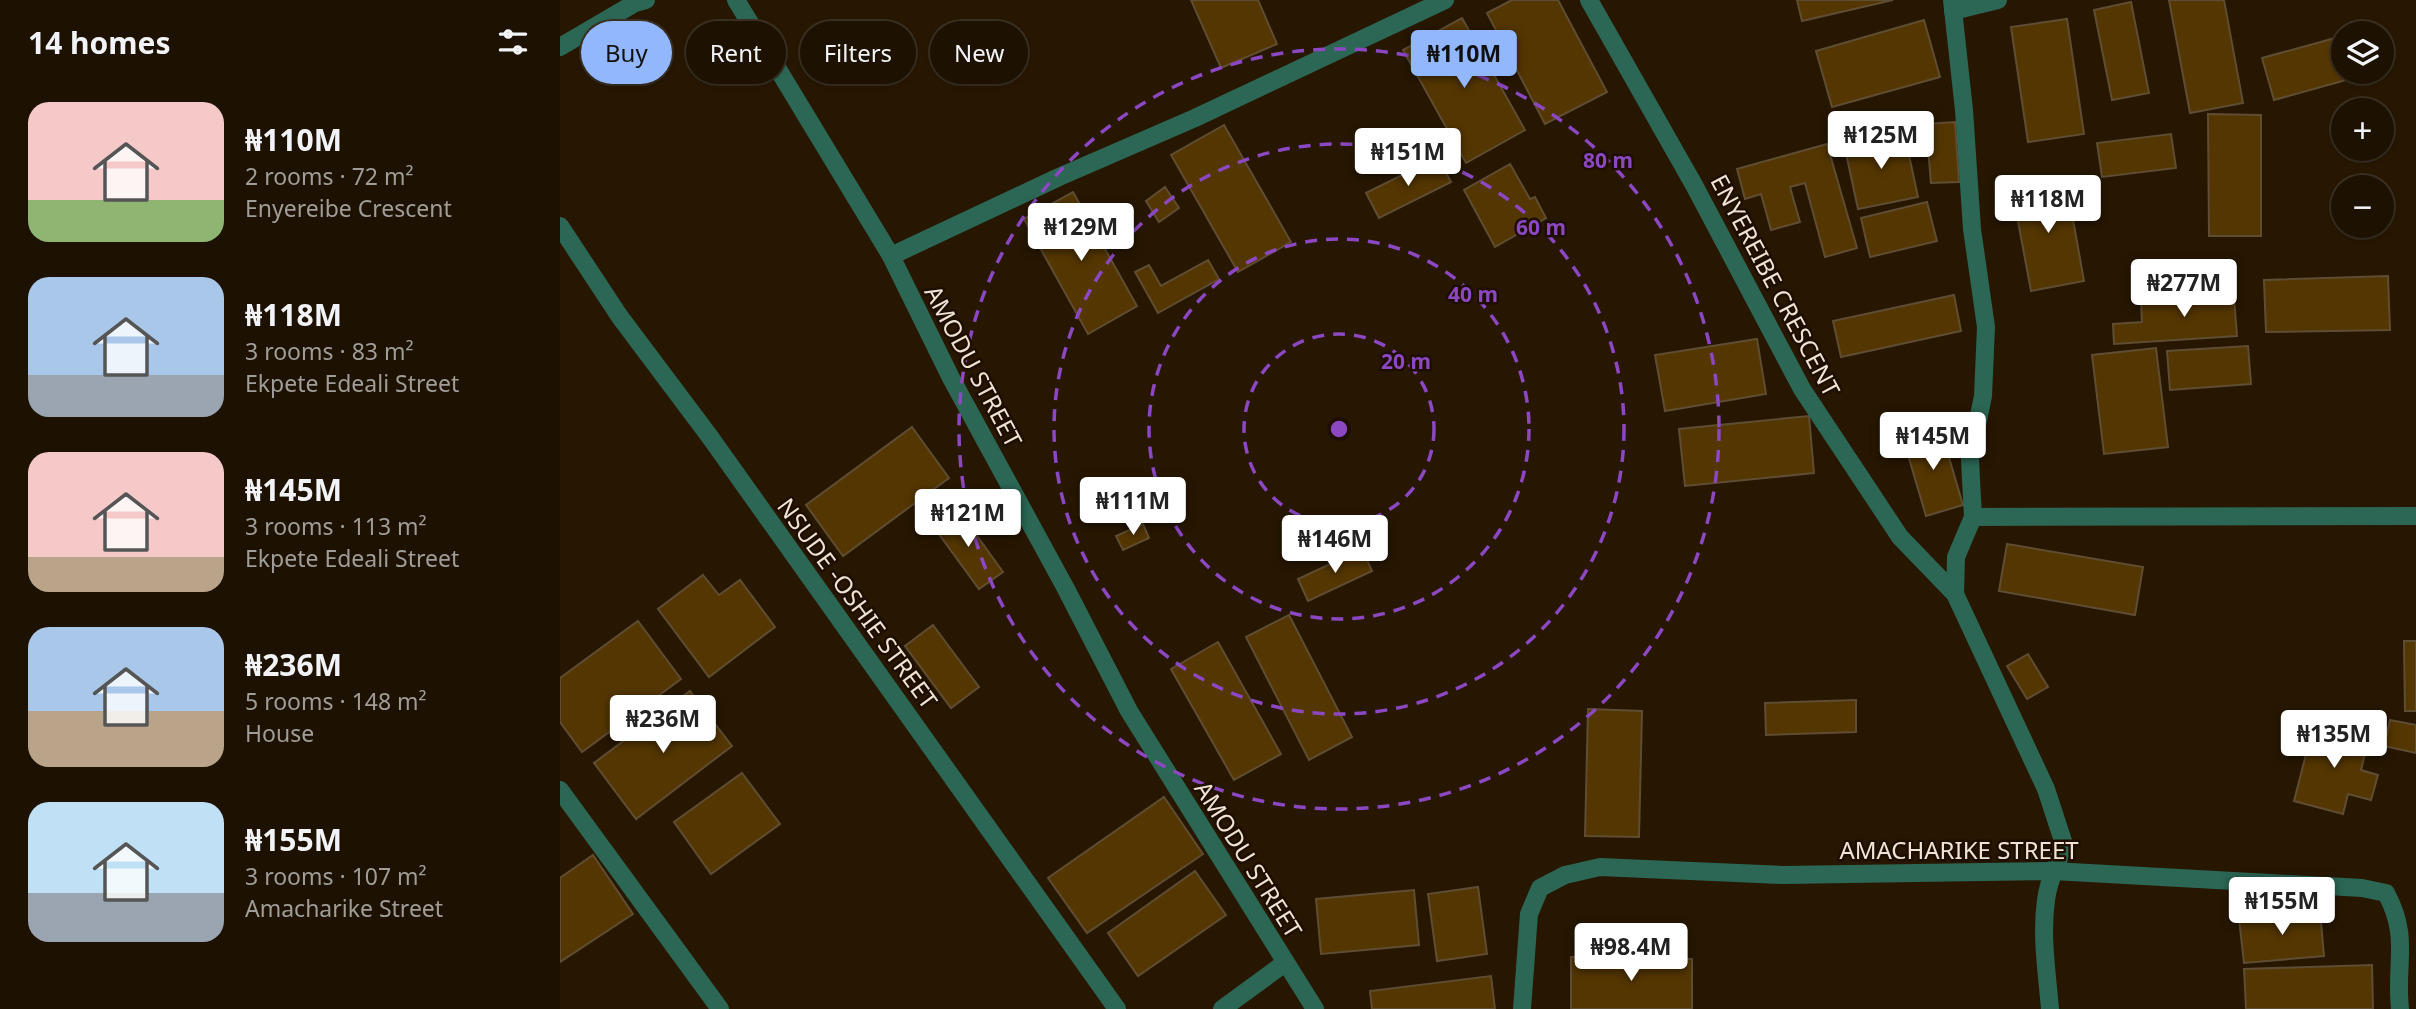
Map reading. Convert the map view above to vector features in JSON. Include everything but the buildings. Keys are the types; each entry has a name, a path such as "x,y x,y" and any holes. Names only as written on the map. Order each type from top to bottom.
{"street":[{"name":"AMODU STREET","path":"736,0 891,256 951,378 1129,711 1315,1009"},
{"path":"891,256 1059,177 1195,118 1445,0"},
{"name":"ENYEREIBE CRESCENT","path":"1590,0 1694,185 1802,389 1900,537 1955,594 2054,810 2064,844 2046,900 2045,943 2050,1009"},
{"path":"1955,594 1956,556 1973,517 1970,459 1983,397 1986,327 1972,229 1953,5 1998,0"},
{"path":"560,47 638,1"},
{"name":"NSUDE -OSHIE STREET","path":"560,226 620,317 710,437 1117,1009"},
{"path":"1973,517 2416,516"},
{"path":"560,790 720,1009"},
{"name":"AMACHARIKE STREET","path":"1521,1009 1529,914 1539,888 1565,874 1600,867 1783,875 2053,872 2340,885 2386,893 2396,911 2401,932 2400,1009"},
{"path":"1222,1009 1285,963"}]}
